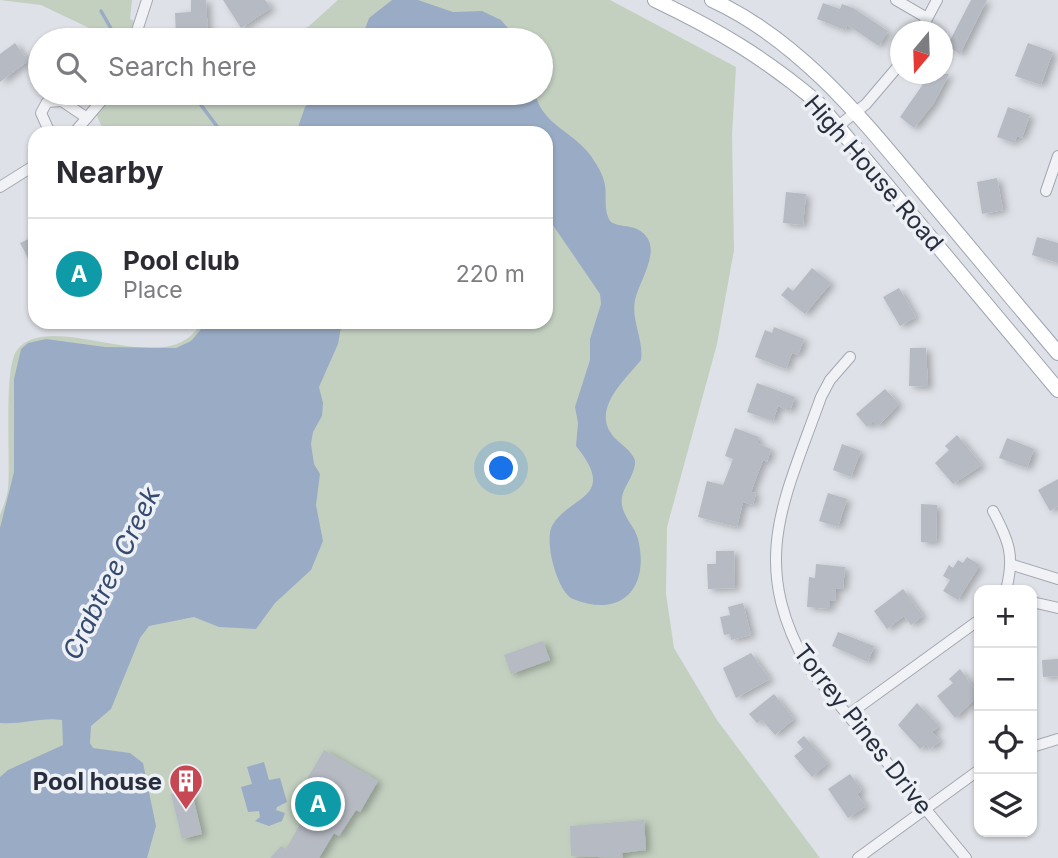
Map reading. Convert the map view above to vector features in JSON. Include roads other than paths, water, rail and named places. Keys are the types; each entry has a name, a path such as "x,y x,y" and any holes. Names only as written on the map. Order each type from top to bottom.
{"main road":[{"name":"High House Road","path":"655,0 730,38 773,65 818,103 1058,390"},
{"name":"High House Road","path":"712,0 730,8 785,45 855,111 1058,354"}],"street":[{"path":"138,28 147,0"},
{"path":"896,0 927,18"},
{"path":"926,21 937,0"},
{"path":"837,127 876,93 890,77"},
{"path":"45,105 41,113 47,126"},
{"path":"68,105 87,118"},
{"path":"81,126 98,105"},
{"path":"1046,191 1058,156"},
{"path":"0,187 28,169"},
{"name":"Torrey Pines Drive","path":"850,357 830,380 821,397 780,512 775,540 778,596 792,638 808,667 966,858"},
{"path":"993,511 1006,536 1013,565 1007,585"},
{"path":"1013,565 1058,579"},
{"path":"1037,603 1058,608"},
{"path":"849,715 974,624"},
{"path":"1037,745 1058,739"},
{"path":"858,858 974,774"}],"water":[{"path":"392,0 418,0 453,12 482,11 501,20 508,28 365,28 369,18"},
{"path":"540,105 551,120 584,147 598,166 604,181 606,209 611,222 637,229 646,236 651,253 634,308 641,360 613,395 606,416 607,426 613,436 635,460 622,505 638,539 640,571 636,584 618,601 606,605 573,599 557,577 551,554 552,526 592,486 593,476 588,463 576,446 578,423 575,407 590,360 590,339 601,304 600,294 553,225 553,126 298,126 305,107"},
{"name":"Crabtree Creek","path":"201,329 341,329 338,344 319,387 323,403 322,416 313,432 311,444 314,464 320,474 316,505 323,541 311,570 275,603 256,629 219,627 194,617 149,626 140,638 111,709 91,726 90,743 93,748 130,753 143,763 156,826 147,858 0,858 0,777 8,770 63,745 62,720 0,723 0,528 14,472 14,379 21,349 28,343 46,339 105,347 176,348 191,341"},
{"path":"264,762 269,780 280,778 287,802 276,810 285,813 282,821 269,826 255,821 260,817 259,811 248,812 241,787 252,784 247,767"}],"waterway":[{"path":"101,11 111,28"},
{"path":"201,105 217,126"}],"place":[{"name":"Pool club","path":"318,804"},
{"name":"Pool house","path":"186,811"}]}
